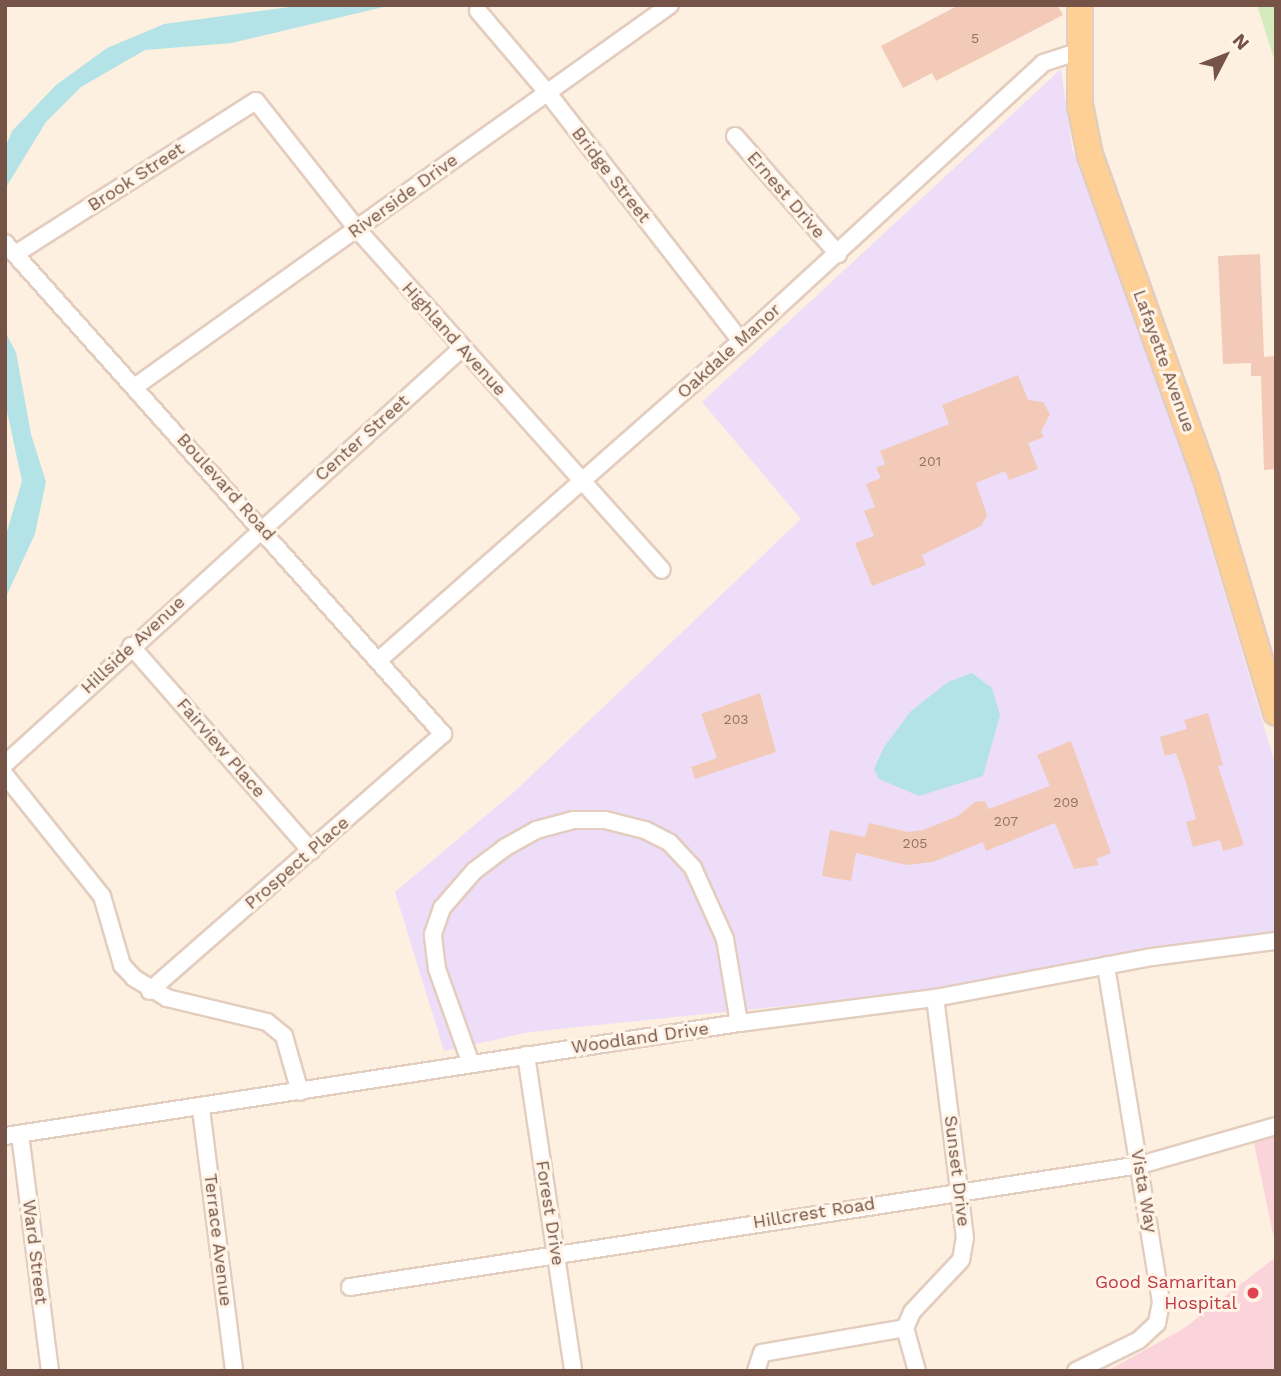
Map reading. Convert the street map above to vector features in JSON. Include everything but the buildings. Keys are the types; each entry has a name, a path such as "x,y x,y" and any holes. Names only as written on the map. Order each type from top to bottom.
{"main road":[{"name":"Lafayette Avenue","path":"1080,5 1080,105 1090,155 1206,479 1276,713"}],"street":[{"name":"Riverside Drive","path":"136,386 670,5"},
{"name":"Bridge Street","path":"478,11 547,92 741,341"},
{"name":"Oakdale Manor","path":"380,659 838,254 1043,63 1079,51"},
{"name":"Highland Avenue","path":"256,101 357,229 662,570"},
{"name":"Brook Street","path":"11,248 256,101"},
{"name":"Ernest Drive","path":"735,136 838,254"},
{"name":"Boulevard Road","path":"11,248 380,659 443,734"},
{"name":"Center Street","path":"262,528 462,348"},
{"name":"Hillside Avenue","path":"5,764 262,528"},
{"name":"Fairview Place","path":"131,646 311,851"},
{"name":"Prospect Place","path":"149,991 443,734"},
{"path":"5,775 102,896 122,965 149,991 267,1022 284,1037 300,1092"},
{"path":"471,1064 437,968 433,934 442,908 474,871 504,848 536,830 573,820 606,820 645,830 670,843 693,868 725,939 739,1023"},
{"name":"Woodland Drive","path":"13,1135 201,1109 739,1023 935,998 1106,965 1276,941"},
{"name":"Vista Way","path":"1076,1371 1139,1340 1157,1323 1161,1302 1106,965"},
{"name":"Sunset Drive","path":"905,1328 912,1312 961,1260 965,1238 935,998"},
{"name":"Forest Drive","path":"526,1055 573,1371"},
{"name":"Terrace Avenue","path":"201,1109 234,1371"},
{"name":"Hillcrest Road","path":"350,1287 556,1253 1140,1165 1276,1126"},
{"name":"Ward Street","path":"13,1135 50,1371"},
{"path":"756,1371 762,1353 905,1328 917,1371"}],"shaded area":[{"path":"1061,69 1072,148 1174,423 1276,767 1276,936 1084,975 530,1032 444,1051 395,892 514,792 801,519 702,402"},
{"name":"Good Samaritan Hospital","path":"1276,1135 1276,1248 1254,1143"},
{"name":"Good Samaritan Hospital","path":"1276,1257 1276,1371 1107,1371 1183,1329"}],"green space":[{"path":"1257,5 1276,5 1276,65"}],"water":[{"path":"304,5 392,5 232,43 145,50 81,87 46,122 5,189 5,148 12,131 56,85 107,48 164,24"},
{"path":"5,332 16,352 31,434 46,482 35,534 5,599 5,538 22,481 5,402"},
{"path":"972,673 992,688 1000,715 983,776 919,796 879,779 874,769 884,747 911,711 948,682"}],"place":[{"name":"Good Samaritan Hospital","path":"1253,1293"}]}
